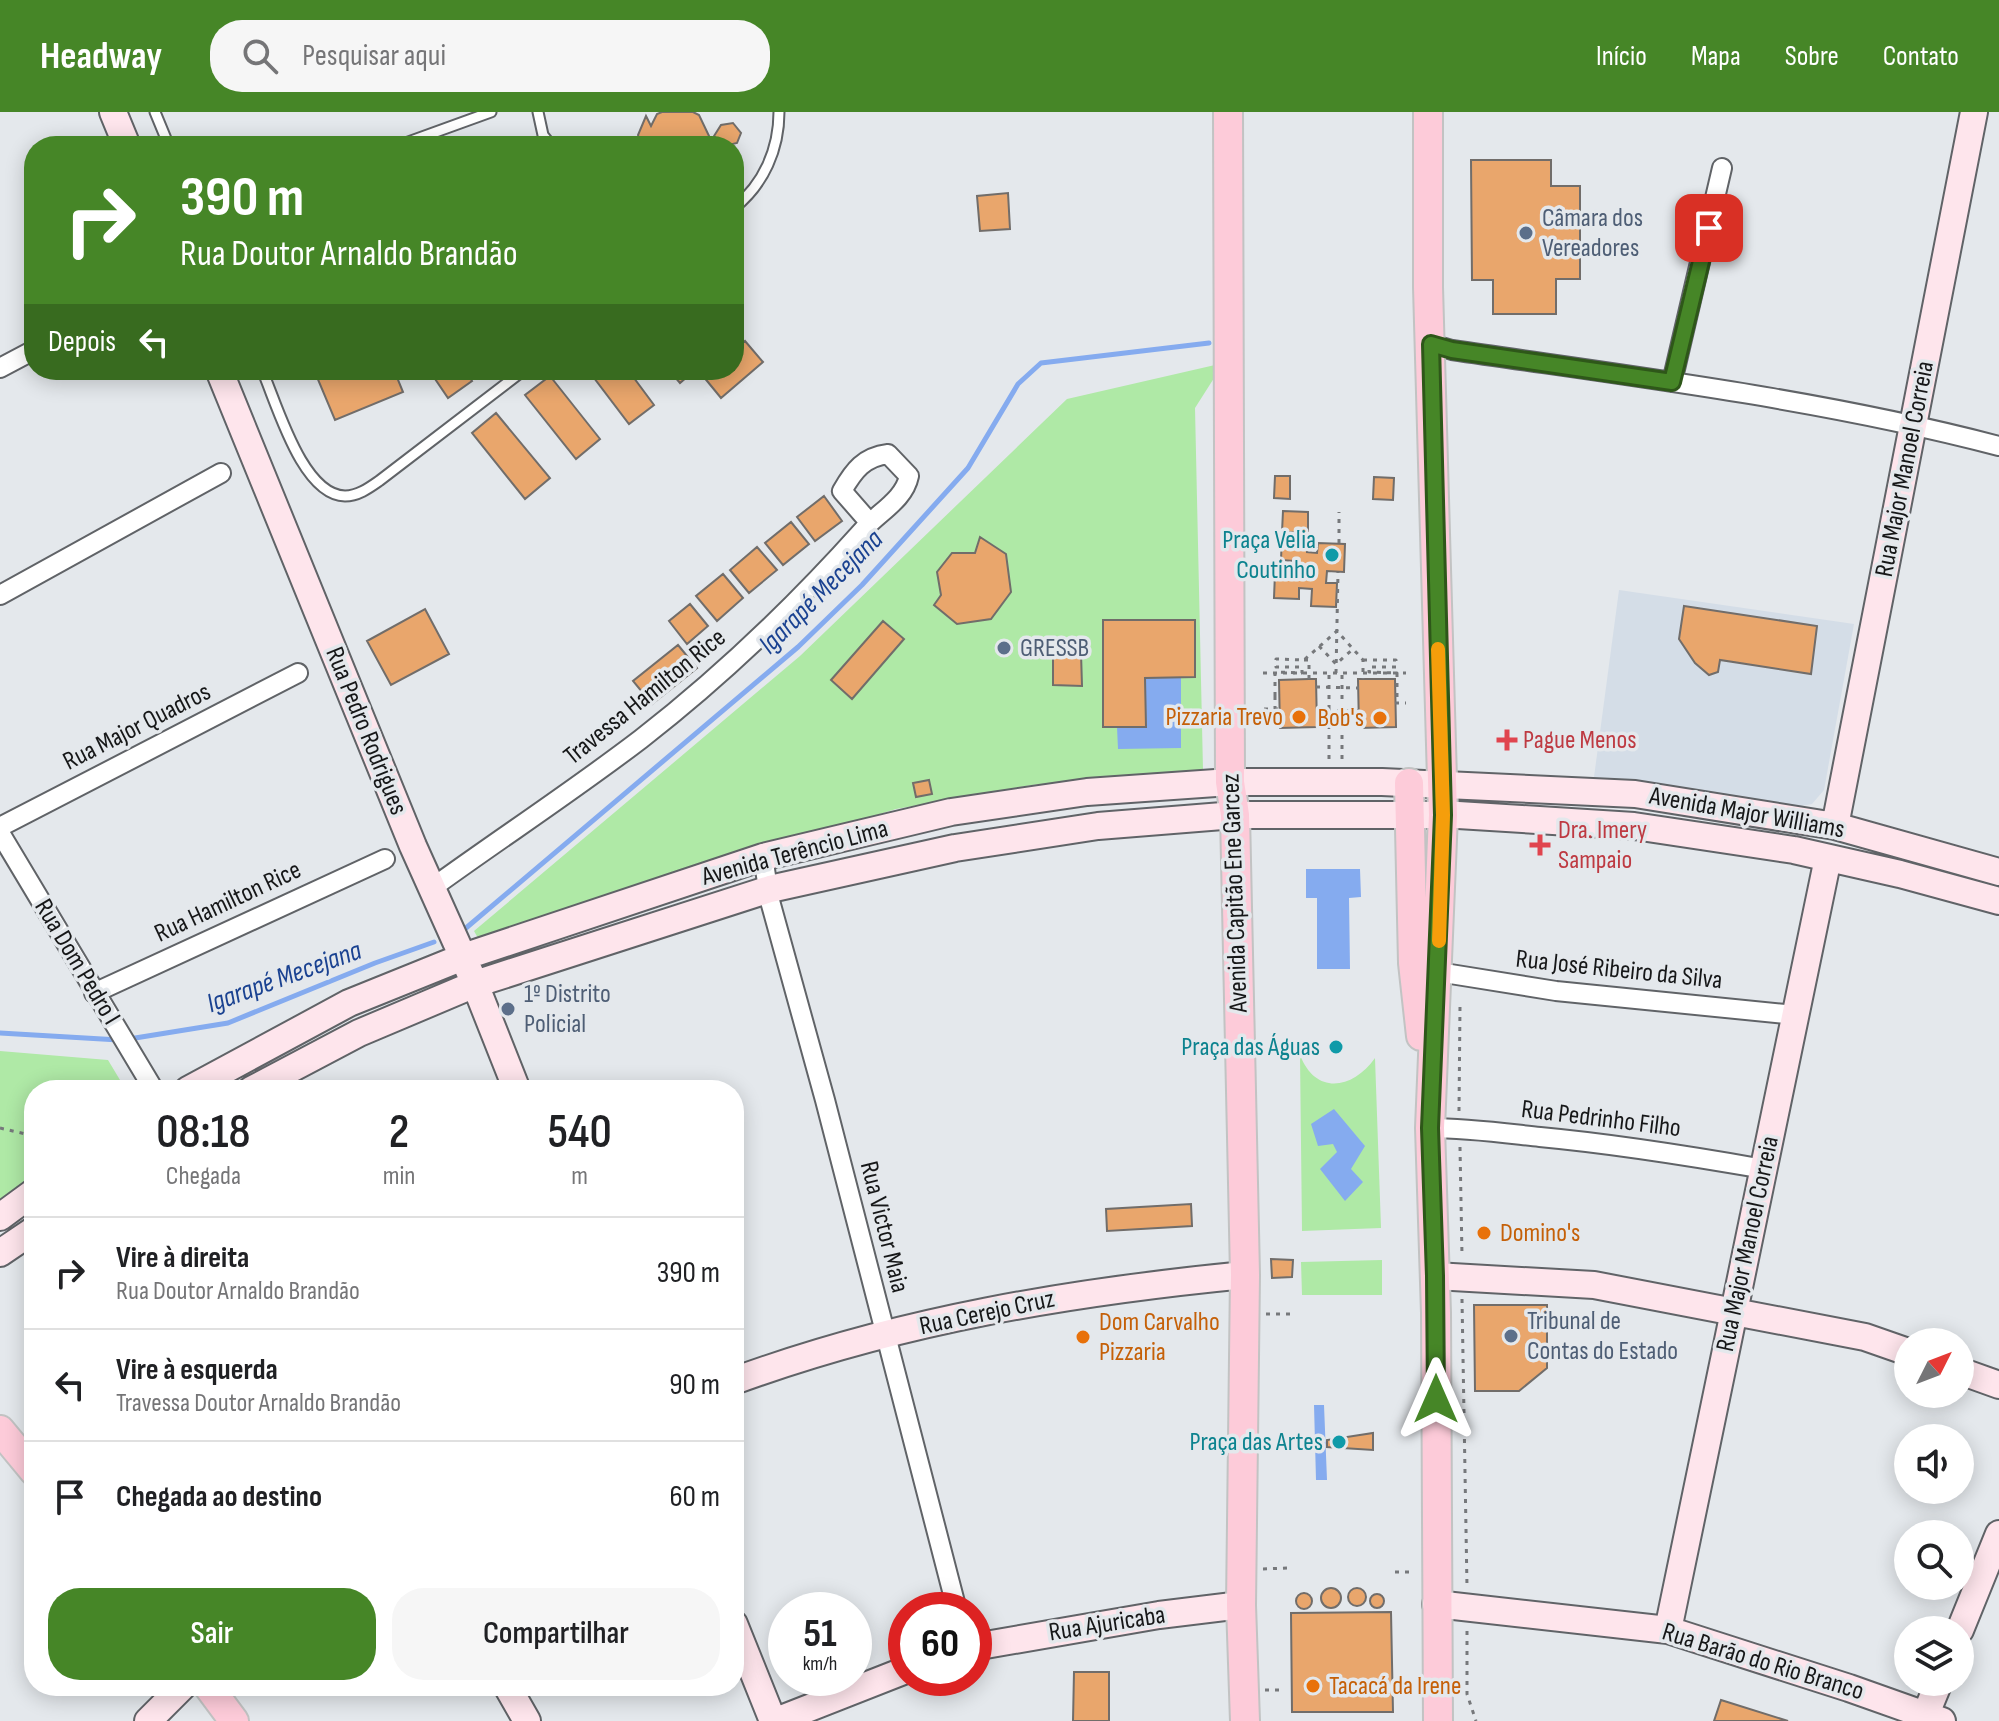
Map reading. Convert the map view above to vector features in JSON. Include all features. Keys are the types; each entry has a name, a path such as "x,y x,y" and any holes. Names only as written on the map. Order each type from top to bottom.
{"main road":[{"path":"113,112 123,136"},
{"name":"Avenida Capitão Ene Garcez","path":"1228,112 1230,782 1235,815 1245,1275 1241,1605 1245,1721"},
{"path":"1428,112 1428,287 1443,815 1430,1128"},
{"name":"Rua Major Manoel Correia","path":"1835,826 1974,112"},
{"name":"Rua Pedro Rodrigues","path":"223,380 513,1080"},
{"name":"Avenida Terêncio Lima","path":"207,1080 349,1003 461,954 763,857 951,812 1087,792 1230,782 1442,784"},
{"path":"1409,783 1413,963 1430,1128 1435,1276 1438,1721"},
{"name":"Avenida Major Williams","path":"1442,784 1635,794 1835,826 1999,872"},
{"name":"Avenida Terêncio Lima","path":"270,1080 359,1033 475,984 770,889 955,848 1098,826 1235,815 1443,815"},
{"name":"Avenida Major Williams","path":"1443,815 1634,826 1794,850 1999,901"},
{"name":"Rua Major Manoel Correia","path":"1668,1630 1828,858"},
{"path":"0,1217 24,1199"},
{"path":"0,1253 24,1237"},
{"name":"Rua Cerejo Cruz","path":"744,1378 884,1334 1019,1304 1148,1285 1245,1275"},
{"path":"1435,1276 1594,1285 1865,1337 1894,1347"},
{"path":"1974,1376 1999,1385"},
{"path":"0,1430 24,1459"},
{"path":"1966,1616 1999,1534"},
{"name":"Rua Barão do Rio Branco","path":"1436,1604 1668,1630 1930,1719"},
{"name":"Rua Ajuricaba","path":"992,1644 1159,1615 1241,1605"},
{"path":"744,1648 774,1721 888,1677"},
{"path":"148,1721 173,1696"},
{"path":"215,1696 234,1721"},
{"path":"513,1696 527,1721"},
{"path":"1930,1719 1936,1696"}],"street":[{"path":"1672,382 1722,168"},
{"path":"1431,344 1452,350 1672,382 1914,424 1999,446"},
{"path":"0,368 24,355"},
{"path":"0,595 221,473"},
{"name":"Travessa Hamilton Rice","path":"434,892 641,738 805,595 870,523"},
{"name":"Rua Major Quadros","path":"0,827 298,673"},
{"name":"Rua Dom Pedro I","path":"0,833 148,1080"},
{"name":"Rua Victor Maia","path":"763,857 770,901 825,1100 952,1592"},
{"name":"Rua Hamilton Rice","path":"94,993 385,859"},
{"name":"Rua José Ribeiro da Silva","path":"1438,972 1556,991 1795,1015"},
{"name":"Rua Pedrinho Filho","path":"1430,1128 1459,1128 1572,1140 1764,1169"}],"lane":[{"path":"155,112 165,136"},
{"path":"425,136 491,112"},
{"path":"538,112 544,136"},
{"path":"744,197 770,163 776,148 779,112"},
{"path":"266,380 302,464 324,490 344,496 359,493 379,481 511,380"}],"path":[{"path":"1339,512 1339,543"},
{"path":"1336,673 1338,572"},
{"path":"1304,660 1337,631 1363,660 1363,679"},
{"path":"1319,646 1336,664 1353,649"},
{"path":"1264,709 1277,709 1275,672 1302,673 1302,667 1276,667 1276,659 1309,660 1309,679"},
{"path":"1363,660 1396,660 1396,667 1369,667 1369,672 1397,673 1396,702 1406,703"},
{"path":"1263,673 1406,673"},
{"path":"1329,673 1329,767"},
{"path":"1342,673 1342,767"},
{"path":"1316,687 1359,688"},
{"path":"1317,711 1359,711"},
{"path":"0,1128 24,1134"}],"shaded area":[{"path":"1619,590 1854,624 1824,790 1812,804 1796,807 1594,777"}],"green space":[{"name":"GRESSB","path":"1215,365 1216,375 1195,408 1203,770 1032,785 896,809 478,938 474,931 800,656 1067,399"},
{"path":"0,1051 108,1060 120,1080 24,1080 24,1182 0,1199"},
{"path":"1300,1055 1315,1077 1335,1084 1356,1076 1375,1058 1381,1228 1302,1231"},
{"path":"1382,1260 1382,1295 1302,1295 1301,1262"}],"water":[{"path":"1181,677 1181,748 1118,749 1117,727 1146,727 1145,678"},
{"path":"1306,869 1360,869 1361,897 1349,898 1350,969 1317,969 1317,898 1306,898"},
{"path":"1334,1109 1365,1146 1351,1169 1363,1182 1345,1201 1320,1169 1337,1152 1333,1144 1318,1146 1311,1124"},
{"path":"1314,1405 1324,1405 1327,1480 1316,1480"}],"building":[{"path":"693,112 699,115 709,136 638,136 646,116 651,126 657,114"},
{"path":"733,123 741,133 740,136 714,136 721,125"},
{"name":"Câmara dos Vereadores","path":"1471,160 1551,160 1551,186 1580,186 1580,279 1556,279 1556,314 1493,314 1493,280 1472,280"},
{"path":"1008,193 1010,229 980,231 977,196"},
{"path":"744,342 763,362 744,378"},
{"path":"318,380 398,380 403,392 335,420"},
{"path":"436,380 471,380 472,381 448,398"},
{"path":"545,380 553,380 600,439 576,459 525,395"},
{"path":"596,380 635,380 654,405 629,424"},
{"path":"706,380 742,380 721,398"},
{"path":"496,413 550,478 525,499 472,433"},
{"path":"1275,476 1290,476 1290,499 1274,498"},
{"path":"1374,477 1394,478 1393,500 1373,499"},
{"path":"824,496 842,521 815,541 797,517"},
{"path":"1283,511 1308,512 1308,533 1282,532"},
{"path":"791,522 809,544 783,565 765,543"},
{"path":"1282,534 1307,535 1307,552 1317,553 1318,543 1345,544 1344,572 1327,571 1326,583 1337,583 1336,607 1311,606 1312,589 1299,588 1299,599 1274,598 1275,573 1292,574 1293,561 1281,560"},
{"path":"980,537 1006,554 1011,592 991,619 957,624 934,605 941,595 937,572 952,553 975,553"},
{"path":"757,547 777,570 749,593 730,570"},
{"path":"723,574 743,598 717,621 696,596"},
{"path":"690,604 708,626 687,644 669,621"},
{"path":"1684,606 1817,626 1811,674 1720,660 1718,672 1709,675 1695,663 1679,639"},
{"path":"425,609 449,654 391,685 367,641"},
{"path":"1103,620 1195,620 1195,677 1145,678 1146,727 1103,727"},
{"path":"883,621 904,639 852,699 831,680"},
{"path":"678,645 697,668 652,704 633,681"},
{"path":"1053,653 1081,653 1082,686 1053,685"},
{"path":"1316,679 1317,727 1280,728 1279,680"},
{"path":"1358,679 1395,679 1396,727 1359,728"},
{"path":"929,780 932,794 916,797 913,783"},
{"path":"1191,1204 1192,1226 1107,1231 1106,1209"},
{"path":"1271,1259 1293,1260 1292,1277 1272,1278"},
{"name":"Tribunal de Contas do Estado","path":"1474,1305 1547,1305 1547,1368 1519,1391 1475,1391"},
{"path":"1373,1433 1373,1450 1327,1447 1327,1440"},
{"path":"1331,1588 1338,1591 1341,1598 1338,1605 1331,1608 1324,1605 1321,1598 1324,1591"},
{"path":"1357,1588 1366,1597 1357,1606 1348,1597"},
{"path":"1301,1593 1307,1593 1312,1601 1310,1607 1301,1609 1296,1604 1296,1598"},
{"path":"1377,1594 1384,1601 1377,1608 1370,1601"},
{"path":"1391,1612 1393,1712 1292,1712 1291,1613"},
{"path":"1074,1672 1109,1672 1109,1721 1073,1721"},
{"path":"1721,1700 1788,1721 1714,1721"}],"waterway":[{"name":"Igarapé Mecejana","path":"466,928 798,647 862,585 968,468 1018,384 1041,363 1209,343"},
{"name":"Igarapé Mecejana","path":"129,1039 228,1023 434,942"},
{"name":"Igarapé Mecejana","path":"0,1033 119,1040"}],"slow traffic":[{"path":"1438,649 1443,815 1439,941"}],"place":[{"name":"Câmara dos Vereadores","path":"1526,233"},
{"name":"Praça Velia Coutinho","path":"1332,555"},
{"name":"GRESSB","path":"1004,648"},
{"name":"Pizzaria Trevo","path":"1299,717"},
{"name":"Bob's","path":"1380,718"},
{"name":"Pague Menos","path":"1507,740"},
{"name":"Dra. Imery Sampaio","path":"1540,845"},
{"name":"1º Distrito Policial","path":"508,1009"},
{"name":"Praça das Águas","path":"1336,1047"},
{"name":"Domino's","path":"1484,1233"},
{"name":"Tribunal de Contas do Estado","path":"1511,1336"},
{"name":"Dom Carvalho Pizzaria","path":"1083,1337"},
{"name":"Praça das Artes","path":"1339,1442"},
{"name":"Tacacá da Irene","path":"1313,1686"}],"route":[{"path":"1436,1399 1430,1128 1443,815 1431,344 1452,350 1672,382 1709,228"}]}
